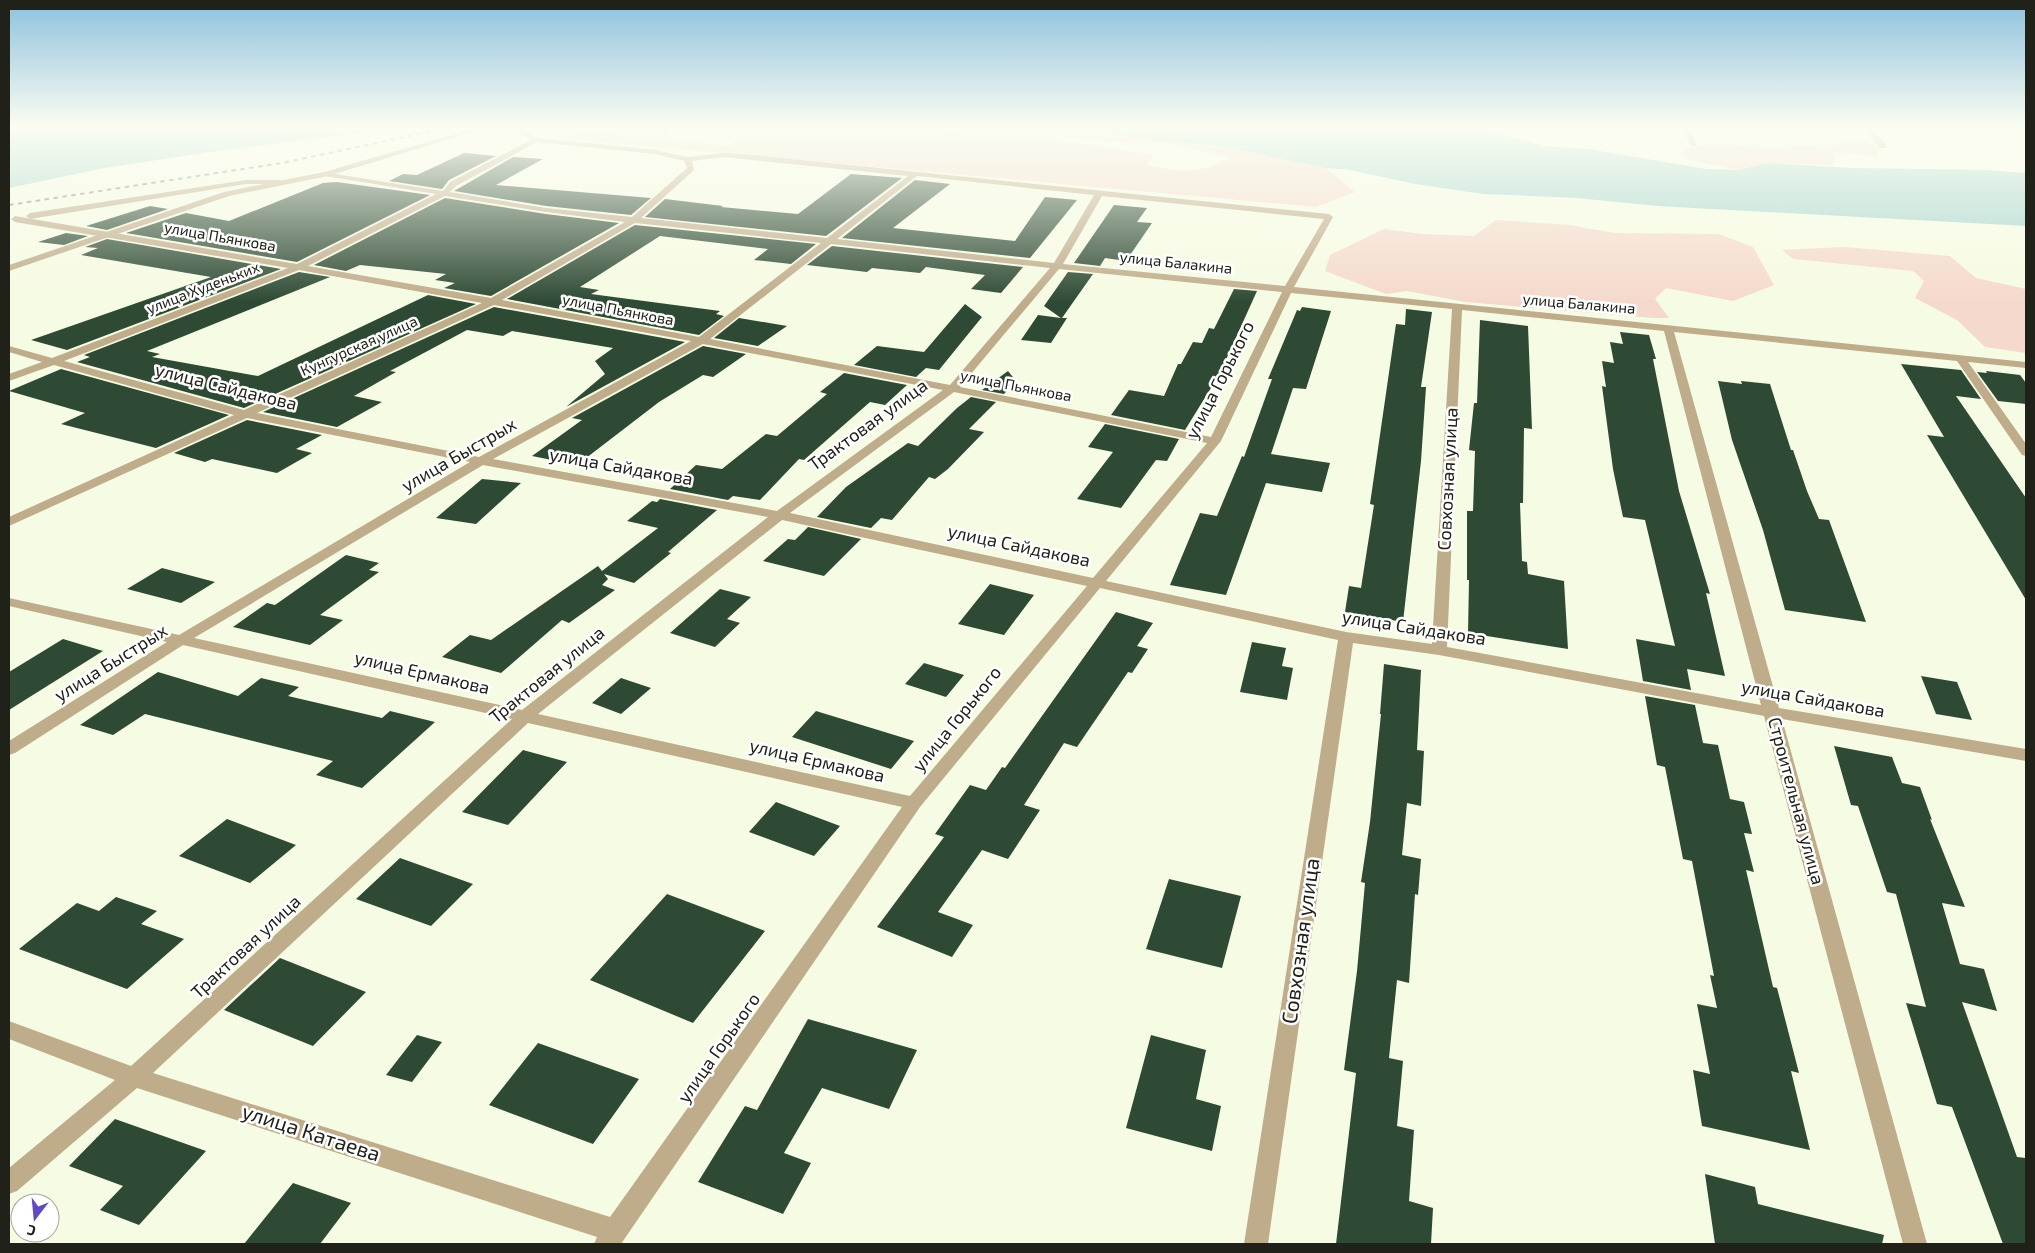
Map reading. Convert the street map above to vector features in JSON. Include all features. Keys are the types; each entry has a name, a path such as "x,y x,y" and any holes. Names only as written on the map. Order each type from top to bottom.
{"street":[{"path":"12,219 224,185"},
{"path":"9,268 227,194 265,185"},
{"name":"улица Балакина","path":"394,185 546,210 830,242 1457,308 2026,365"},
{"name":"улица Худеньких","path":"9,378 298,266 445,194 452,185"},
{"name":"Кунгурская улица","path":"9,522 494,302 634,220 672,185"},
{"name":"улица Быстрых","path":"9,749 181,640 481,461 700,340 830,242 901,185"},
{"path":"1016,185 1099,194"},
{"name":"улица Горького","path":"611,1238 914,804 1096,582 1215,441 1288,290 1329,217 1099,194"},
{"name":"Трактовая улица","path":"9,1183 134,1077 524,716 780,515 953,388 1056,266 1099,194"},
{"name":"улица Пьянкова","path":"12,219 111,233 700,340 953,388 1215,441"},
{"name":"Совхозная улица","path":"1439,650 1457,308"},
{"name":"Строительная улица","path":"1668,328 1915,1244"},
{"name":"улица Сайдакова","path":"9,349 244,414 481,461 780,515 1346,637 1439,650 1772,712 2026,755"},
{"path":"1959,357 2026,452"},
{"name":"улица Ермакова","path":"9,602 914,804"},
{"name":"Совхозная улица","path":"1256,1244 1346,637"},
{"name":"улица Катаева","path":"9,1030 134,1077 611,1238"}],"shaded area":[{"path":"1080,185 1347,185 1355,192 1316,207"},
{"path":"1496,220 1569,225 1615,233 1718,234 1753,247 1774,285 1733,301 1666,288 1655,299 1669,318 1653,318 1466,302 1407,291 1386,294 1325,271 1330,255 1384,229 1422,234 1474,236"},
{"path":"1844,247 1950,256 1976,278 2026,289 2026,353 1985,347 1957,320 1915,298 1924,281 1913,271 1793,259 1782,250"}],"water":[{"path":"1425,185 2026,185 2026,226 1657,206 1577,198 1483,194"}],"building":[{"path":"317,185 362,185 430,195 297,262 126,233 186,213 229,221"},
{"path":"419,185 445,185 442,189"},
{"path":"464,185 502,185 651,198 631,215 546,206 454,191"},
{"path":"836,185 892,185 826,236 645,217 665,199 723,206 721,207 798,214"},
{"path":"908,185 948,185 893,228 1015,241 1045,197 1077,200 1030,258 842,238"},
{"path":"445,198 619,223 491,296 444,288 455,283 435,280 446,274 360,265 346,271 314,265"},
{"path":"1114,205 1147,208 1137,222 1152,223 1126,261 1105,258 1100,266 1074,263"},
{"path":"150,206 168,209 107,230 86,226"},
{"path":"635,225 816,244 791,264 754,260 768,249 660,236 580,287 599,290 591,294 720,311 716,314 724,316 699,335 507,299"},
{"path":"66,233 88,236 64,245 38,242"},
{"path":"107,239 281,269 67,350 31,340 211,277 81,255 98,248 85,247"},
{"path":"832,246 1023,267 1001,293 971,289 985,275 926,267 920,273 872,268 867,272 807,265"},
{"path":"299,272 330,277 147,351 160,354 152,357 258,376 428,295 476,304 244,408 77,362 90,357 84,355"},
{"path":"1068,272 1093,274 1062,318 1067,318 1051,343 1021,340 1038,315 1061,318 1044,306"},
{"path":"1234,289 1257,291 1219,375 1185,430 1111,415 1129,390 1164,396 1178,364 1181,364 1193,342 1202,343 1209,328 1214,329"},
{"path":"965,304 982,317 939,370 926,368 916,377 854,365 877,346 924,352"},
{"path":"494,307 685,342 566,407 605,374 595,361 613,348 512,331 503,336 467,330 390,371 396,372 354,396 382,402 337,427 263,412"},
{"path":"1302,307 1331,311 1306,389 1293,388 1271,454 1330,463 1322,492 1266,483 1226,595 1170,585 1200,513 1217,516 1242,456 1244,457 1272,379 1268,379 1297,310 1300,311"},
{"path":"1406,309 1432,312 1421,387 1426,387 1421,461 1403,622 1345,612 1349,586 1361,588 1374,505 1370,504 1396,324 1405,325"},
{"path":"739,318 787,326 758,346 714,338"},
{"path":"1480,320 1528,326 1532,429 1524,428 1523,503 1520,503 1522,561 1527,562 1528,574 1564,581 1568,649 1468,633 1467,511 1473,511 1475,451 1469,450 1474,403 1477,403"},
{"path":"1620,332 1649,335 1656,359 1653,359 1679,491 1710,594 1706,593 1725,676 1687,669 1691,690 1643,681 1636,639 1675,646 1645,520 1623,517 1613,469 1602,386 1606,387 1602,361 1614,363 1610,342 1623,344"},
{"path":"703,346 746,354 713,377 703,375 659,402 577,465 532,456 582,420 572,418"},
{"path":"1901,364 1961,370 1981,399 1956,396 2026,498 2026,600 1927,435 1944,437"},
{"path":"61,369 229,415 156,448 61,424 85,413 9,391"},
{"path":"1008,371 1016,381 1004,394 982,390"},
{"path":"1986,371 2020,375 2026,383 2026,404 1998,401 1977,372 1987,373"},
{"path":"844,373 907,385 885,405 870,402 804,460 799,459 760,500 733,496 728,500 670,489 696,465 722,469 766,434 777,436 827,394 820,392"},
{"path":"1718,381 1742,384 1741,381 1770,384 1791,450 1793,450 1807,491 1819,519 1829,520 1866,622 1785,610 1763,530 1732,440"},
{"path":"971,397 996,402 969,429 984,432 948,469 935,479 929,477 892,520 881,518 871,528 817,517 846,487 908,443 918,446"},
{"path":"247,420 322,435 296,449 312,453 277,473 212,459 205,462 174,453"},
{"path":"1105,424 1179,439 1167,461 1156,460 1121,508 1077,499 1113,452 1088,447"},
{"path":"482,479 521,483 476,524 436,518"},
{"path":"660,499 717,510 668,552 671,553 634,583 604,574 608,579 602,585 615,590 569,623 562,620 501,673 442,657 470,635 491,640 598,566 602,571 658,528 627,521 652,501 657,502"},
{"path":"808,527 861,539 824,576 763,561 788,539 795,540"},
{"path":"346,555 379,563 369,570 379,572 320,615 343,620 310,645 233,627 267,603 275,605"},
{"path":"162,568 215,582 181,603 127,589"},
{"path":"990,584 1034,595 1004,635 958,624"},
{"path":"720,589 751,597 727,619 740,623 715,647 670,633"},
{"path":"1116,612 1153,623 1137,646 1148,649 1132,673 1128,672 1077,747 1064,743 1024,805 1040,810 1008,859 982,850 938,912 973,925 952,957 877,927 944,837 935,834 970,785 986,790 1002,767 1005,768"},
{"path":"63,639 103,651 9,710 9,672"},
{"path":"1252,642 1286,648 1282,666 1293,668 1287,700 1240,692"},
{"path":"924,663 964,675 946,697 905,684"},
{"path":"1384,664 1421,670 1417,750 1424,751 1421,806 1407,803 1402,855 1421,859 1418,895 1415,894 1409,983 1397,980 1389,1058 1403,1061 1397,1126 1414,1130 1409,1201 1433,1208 1431,1244 1336,1244 1356,1073 1344,1070 1357,971 1365,883 1361,882 1370,822"},
{"path":"158,672 238,696 261,678 299,687 288,696 382,718 390,711 435,722 362,788 316,775 333,761 145,714 113,735 80,725"},
{"path":"1921,676 1957,682 1972,720 1936,714"},
{"path":"621,678 651,688 621,714 592,703"},
{"path":"1645,696 1695,705 1703,743 1718,745 1730,799 1744,802 1752,834 1744,833 1754,872 1746,870 1773,987 1777,988 1799,1073 1791,1071 1810,1150 1702,1126 1693,1070 1710,1074 1697,1004 1717,1008 1710,975 1714,976 1692,861 1683,859 1665,767 1657,765"},
{"path":"816,711 914,741 891,769 792,737"},
{"path":"1834,746 1892,757 1902,783 1920,787 1932,820 1930,819 1965,907 1942,903 1960,964 1984,969 1997,1011 1962,1002 2017,1157 2026,1158 2026,1244 2003,1244 1952,1107 1937,1104 1906,1003 1926,1007 1896,894 1887,892 1858,806 1851,805"},
{"path":"523,750 567,762 508,825 462,812"},
{"path":"776,802 840,826 814,856 749,832"},
{"path":"227,819 296,845 250,883 179,856"},
{"path":"400,858 473,884 431,926 356,899"},
{"path":"1169,879 1241,896 1222,968 1146,949"},
{"path":"667,894 765,931 693,1023 590,980"},
{"path":"116,897 157,911 141,924 184,939 127,989 19,949 77,903 99,911"},
{"path":"280,958 366,992 313,1046 224,1010"},
{"path":"808,1019 917,1050 889,1109 822,1088 784,1153 811,1163 783,1214 698,1182 745,1106 757,1110"},
{"path":"417,1035 442,1042 412,1082 386,1075"},
{"path":"1151,1035 1206,1050 1196,1099 1221,1106 1212,1151 1126,1128"},
{"path":"538,1043 639,1079 593,1144 489,1105"},
{"path":"115,1119 206,1151 139,1225 100,1210 123,1186 69,1166"},
{"path":"1705,1174 1755,1187 1758,1204 1884,1235 1882,1244 1715,1244"},
{"path":"293,1183 351,1203 320,1244 244,1244"}],"railway":[{"path":"9,205 136,185"}]}
